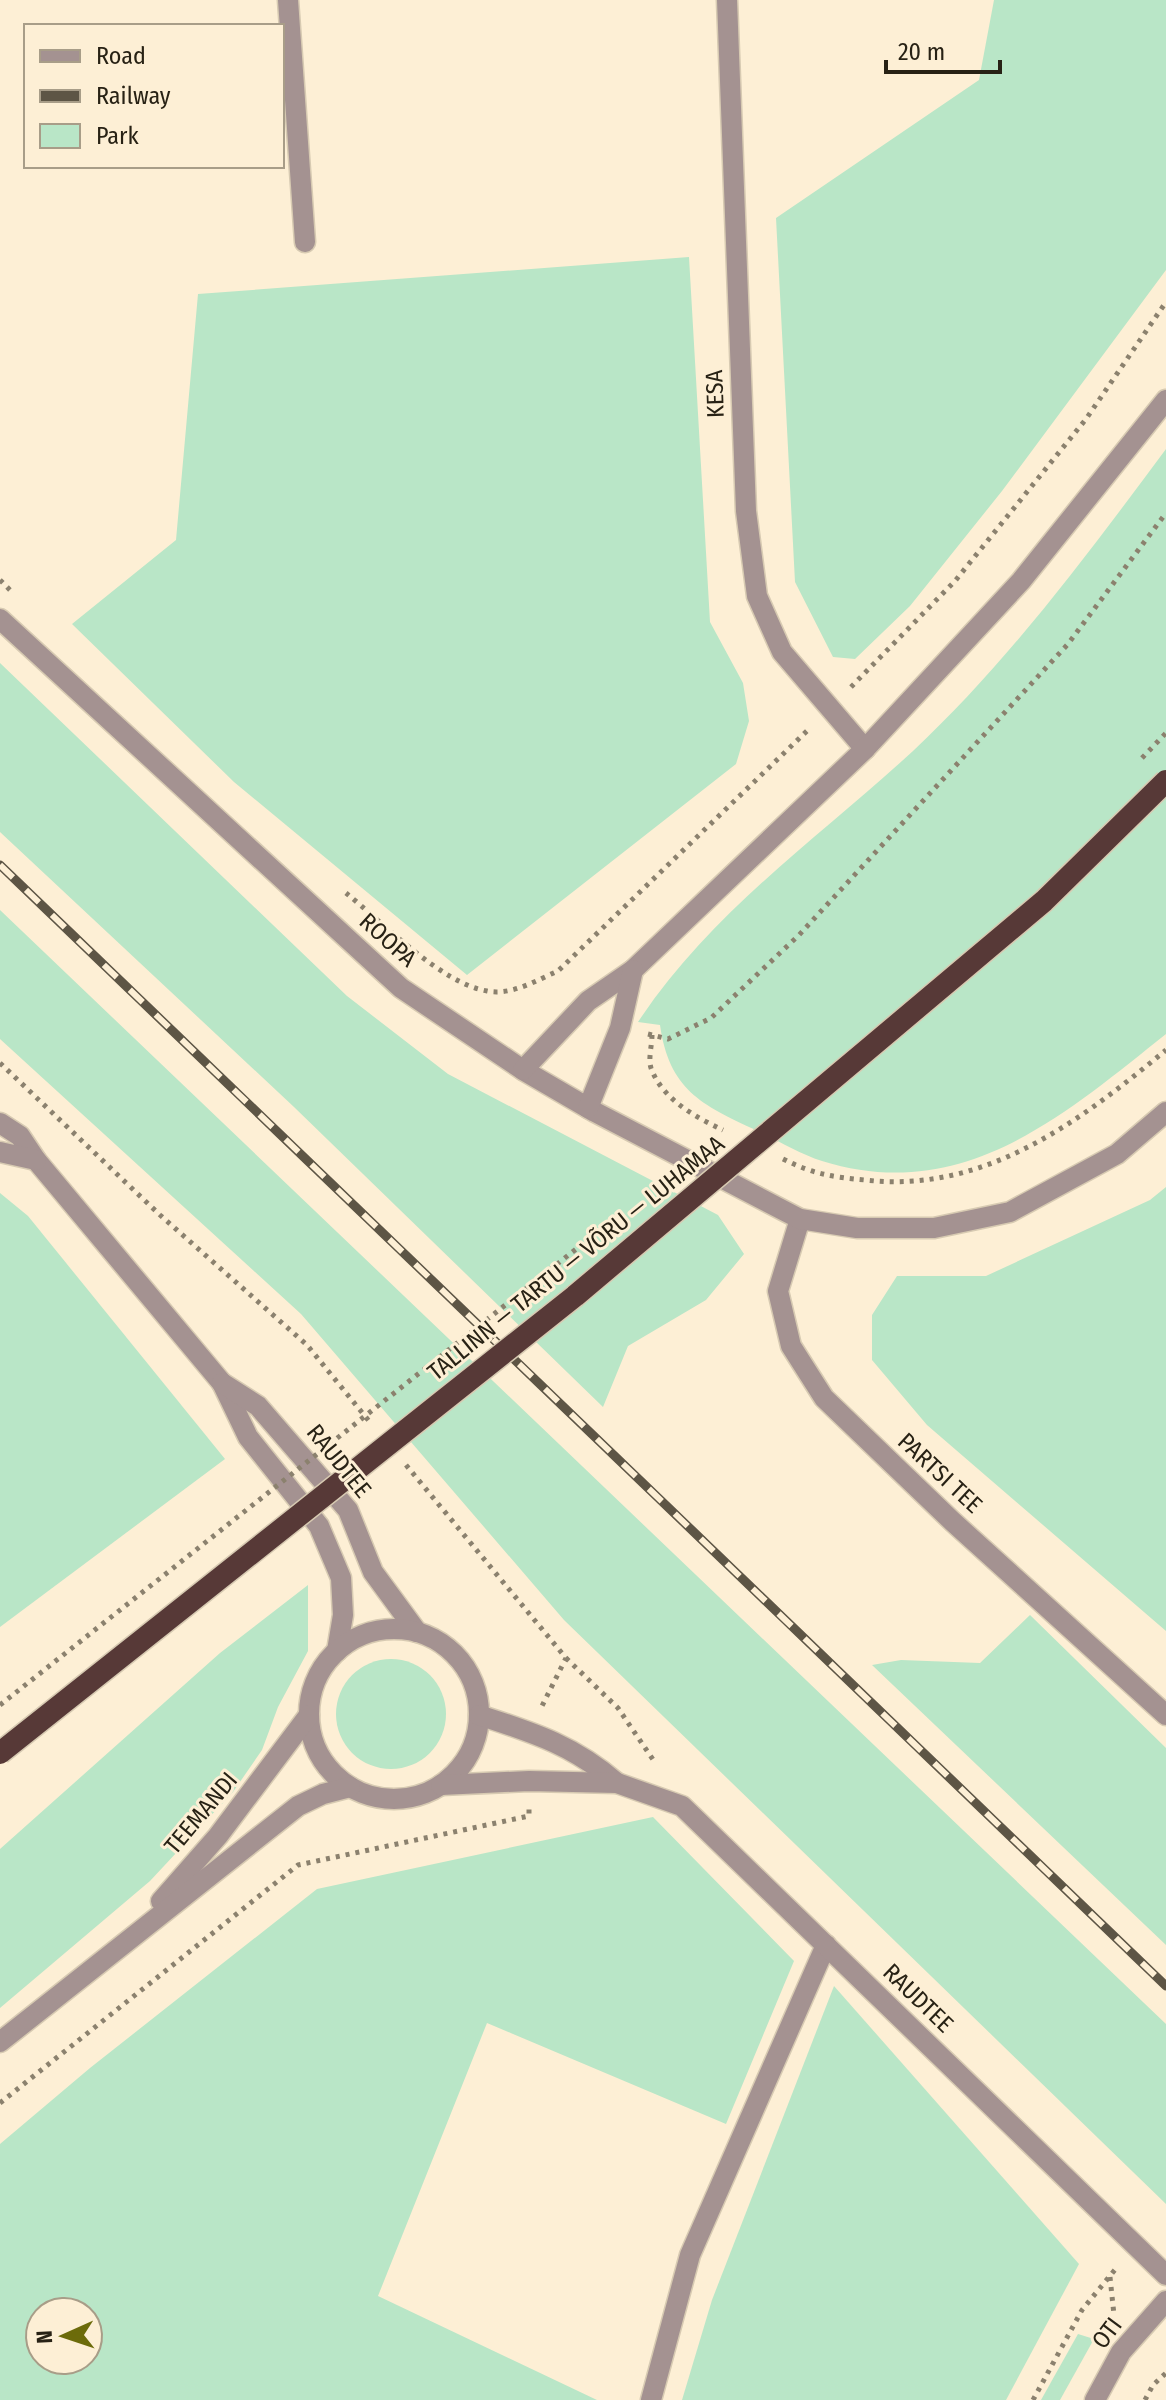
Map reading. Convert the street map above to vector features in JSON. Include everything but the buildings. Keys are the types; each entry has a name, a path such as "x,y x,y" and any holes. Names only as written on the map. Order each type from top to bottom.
{"highway":[{"name":"TALLINN — TARTU — VÕRU — LUHAMAA","path":"0,1753 575,1296 1044,901 1166,781"}],"street":[{"path":"288,0 305,242"},
{"name":"KESA","path":"727,0 746,511 757,596 782,652 865,749"},
{"path":"523,1070 588,1001 633,970 865,749 1021,581 1166,400"},
{"name":"ROOPA","path":"0,619 401,988 523,1070 588,1108 800,1219 857,1228 934,1228 1010,1212 1117,1154 1166,1112"},
{"path":"588,1108 620,1028 633,970"},
{"name":"RAUDTEE","path":"0,1123 20,1136 36,1160 222,1383 248,1437 319,1526 341,1578 343,1615 337,1651"},
{"path":"0,1152 36,1160"},
{"name":"PARTSI TEE","path":"800,1219 778,1291 791,1346 824,1398 952,1521 1166,1715"},
{"name":"RAUDTEE","path":"222,1383 258,1406 348,1510 373,1572 417,1632"},
{"name":"RAUDTEE","path":"388,1629 417,1632 441,1643 462,1662 475,1687 479,1715 474,1742 461,1766 441,1785 419,1796 396,1800 372,1796 350,1787 333,1774 320,1756 309,1715 312,1691 322,1669 337,1651 361,1635 388,1629"},
{"name":"TEEMANDI","path":"126,1940 218,1836 309,1715"},
{"name":"RAUDTEE","path":"479,1715 536,1732 589,1758 617,1783"},
{"name":"RAUDTEE","path":"441,1785 529,1781 617,1783 682,1806 1166,2275"},
{"name":"TEEMANDI","path":"0,2042 298,1806 323,1794 350,1787"},
{"path":"651,2400 690,2255 826,1945"},
{"name":"OTI","path":"1095,2400 1121,2352 1166,2301"}],"path":[{"path":"343,891 448,974 487,991 512,990 558,971 831,708 964,569 1086,419 1166,302"},
{"path":"620,1028 668,1039 711,1018 799,935 1068,644 1166,513"},
{"path":"0,580 22,601"},
{"path":"1134,767 1166,733"},
{"path":"558,971 588,1001"},
{"path":"652,1035 650,1066 666,1094 699,1119 727,1131 713,1139"},
{"path":"771,1154 814,1175 901,1184 969,1174 1018,1156 1116,1092 1166,1050"},
{"path":"0,1063 160,1215 307,1345 376,1430"},
{"path":"0,1705 616,1217"},
{"path":"396,1454 566,1658 618,1708 682,1806"},
{"path":"536,1732 551,1680 566,1658"},
{"path":"0,2103 298,1865 529,1816 529,1781"},
{"path":"1033,2400 1082,2310 1136,2246"},
{"path":"1145,2400 1153,2385 1166,2373"}],"green space":[{"path":"994,0 1166,0 1166,270 1002,491 910,606 855,659 833,657 795,582 776,218 979,80"},
{"path":"689,257 710,622 743,683 749,721 736,764 467,975 234,782 72,624 176,540 198,294"},
{"path":"1166,449 1166,1034 1089,1094 1009,1144 966,1162 921,1171 873,1171 822,1161 704,1103 680,1080 671,1065 660,1025 638,1022 667,982 732,911 913,751 982,681 1077,567"},
{"path":"0,663 347,996 448,1074 718,1215 744,1254 706,1300 628,1346 603,1407 294,1107 0,832"},
{"path":"0,910 1166,2024 1166,2204 564,1620 301,1314 0,1039"},
{"path":"1166,1187 1166,1631 927,1425 872,1360 872,1315 897,1276 986,1276 1150,1200"},
{"path":"0,1193 28,1216 225,1459 0,1627"},
{"path":"308,1585 308,1651 278,1707 262,1750 233,1792 150,1881 0,2008 0,1849 220,1653"},
{"path":"1030,1615 1166,1748 1166,1945 872,1665 901,1660 980,1663"},
{"path":"391,1659 412,1663 430,1675 442,1693 446,1714 442,1735 430,1753 412,1765 391,1769 370,1765 352,1753 340,1735 336,1714 340,1693 352,1675 370,1663"},
{"path":"653,1817 794,1961 726,2124 487,2023 378,2296 597,2400 0,2400 0,2144 90,2068 317,1889"},
{"path":"834,1986 1079,2264 1006,2400 682,2400 712,2300"},
{"path":"1078,2334 1094,2339 1060,2400 1041,2400"}],"railway":[{"path":"0,865 1166,1986"}]}
